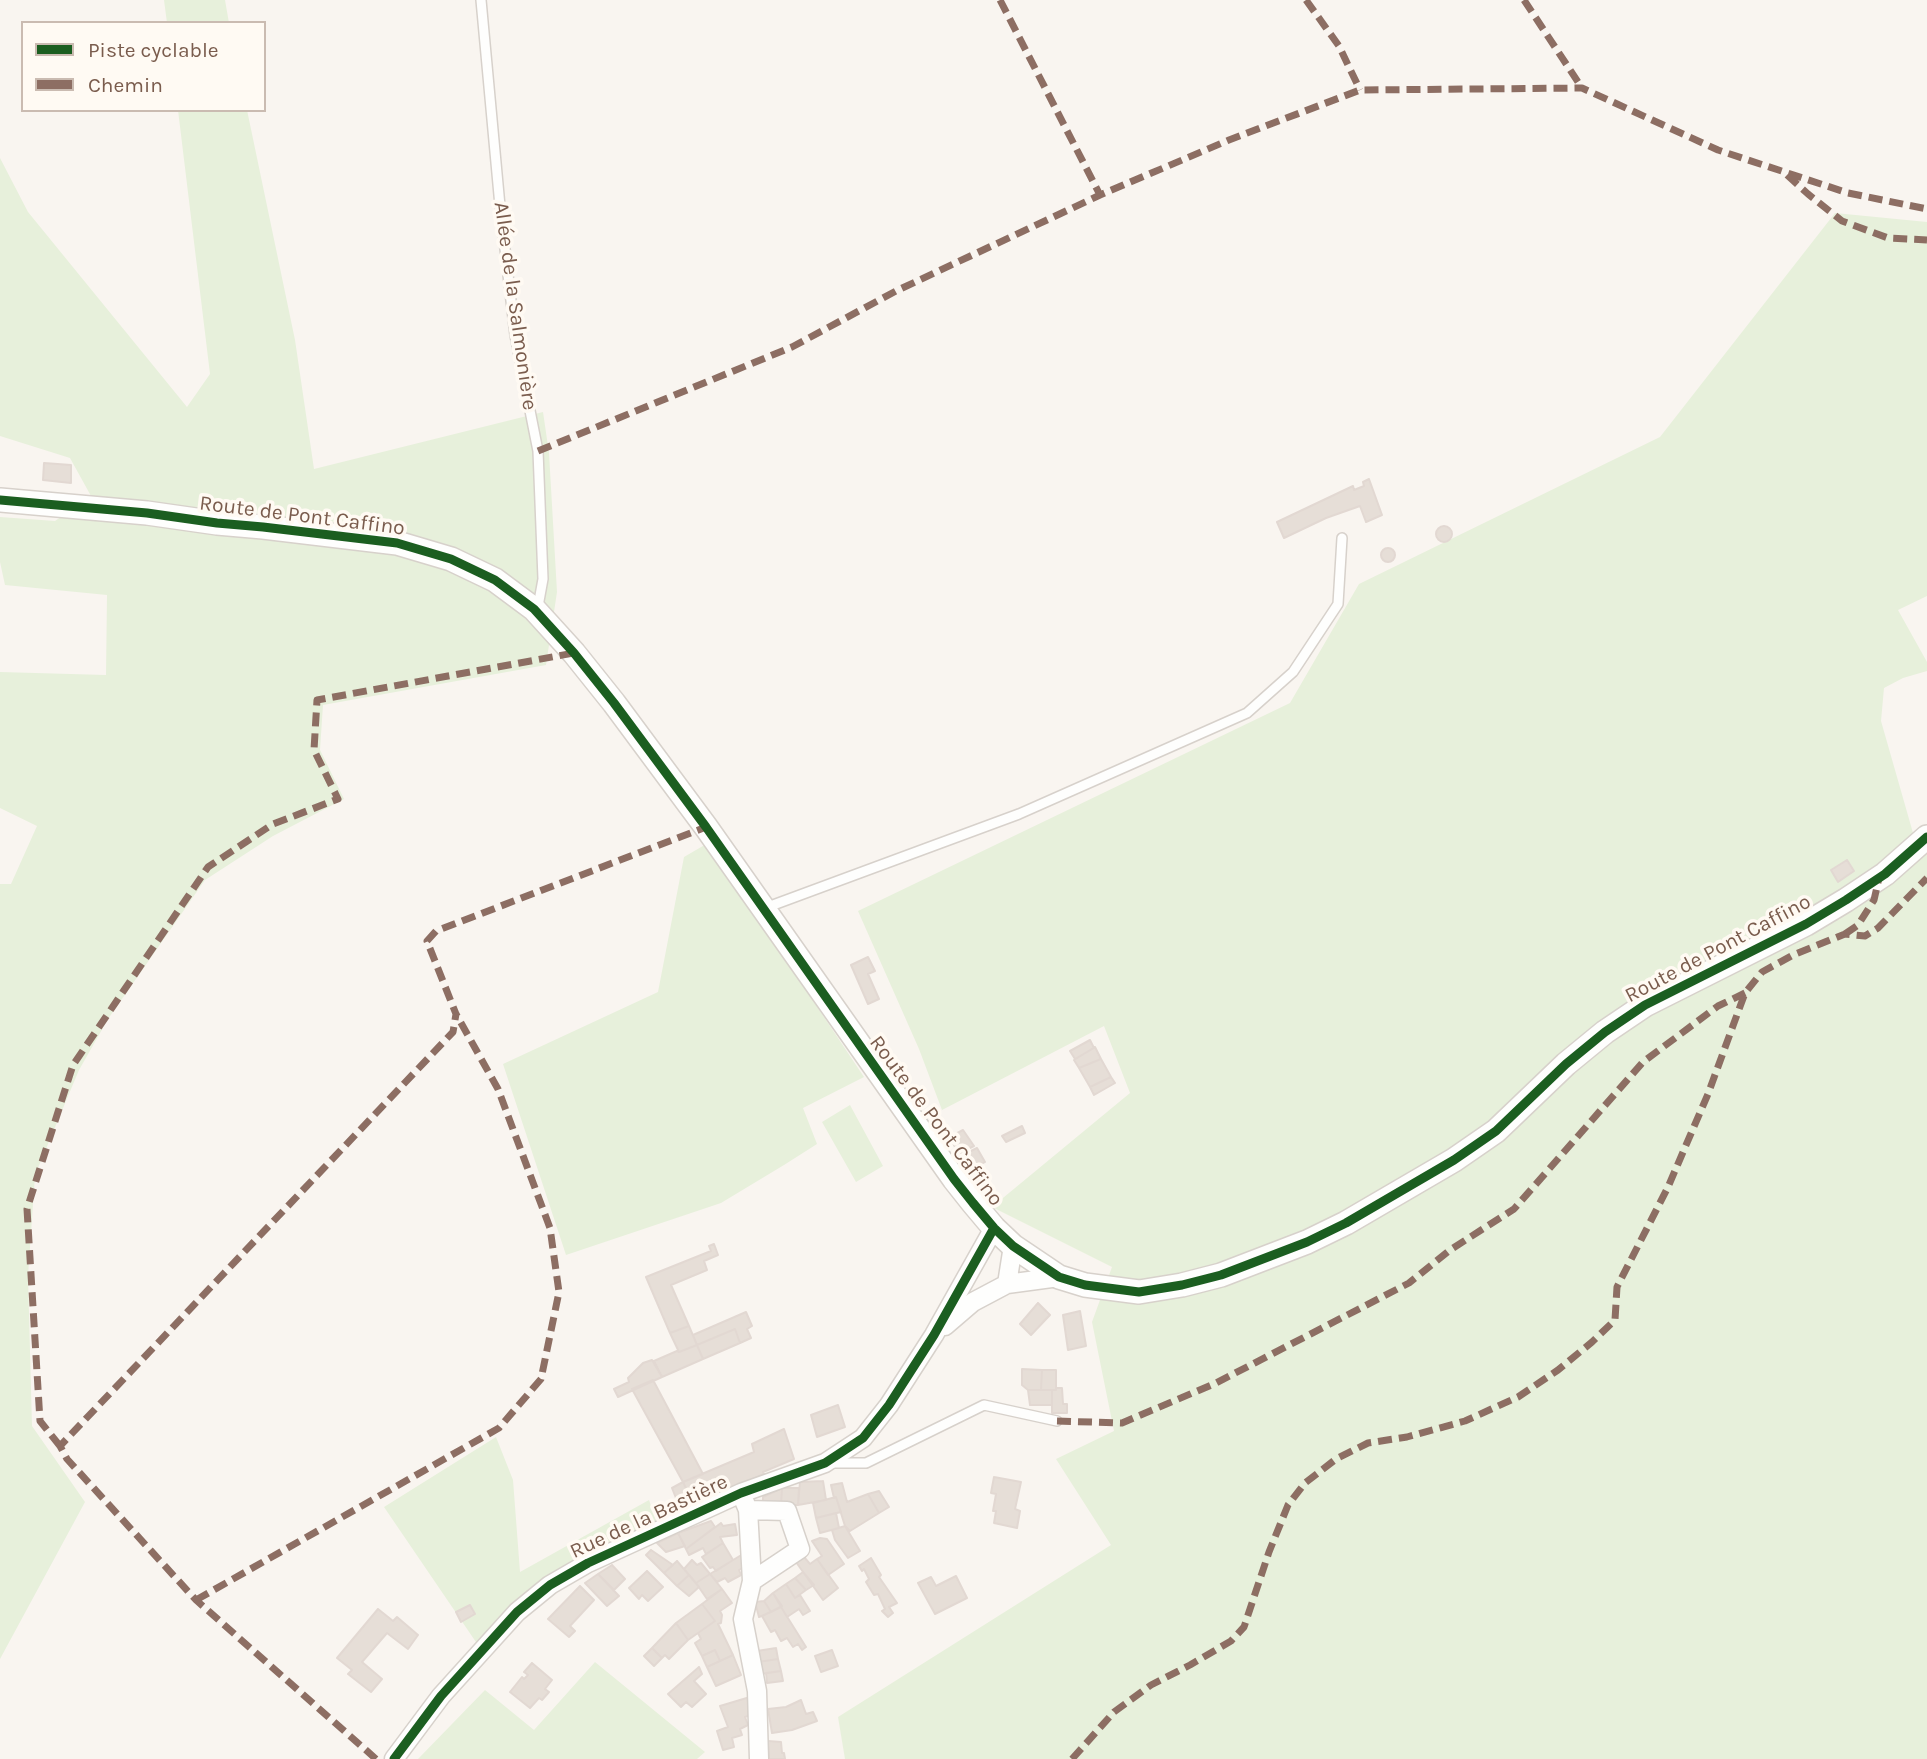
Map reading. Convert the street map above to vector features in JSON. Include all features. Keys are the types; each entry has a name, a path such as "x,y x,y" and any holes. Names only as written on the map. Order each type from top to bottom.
{"street":[{"name":"Route de Pont Caffino","path":"0,500 147,513 397,543 451,559 495,580 534,609 614,703 954,1179 994,1228 1013,1246 1059,1277 1085,1285 1139,1292 1182,1285 1221,1275 1307,1242 1336,1227 1454,1160 1496,1131 1566,1064 1605,1032 1645,1005 1806,924 1885,874 1927,837"},
{"path":"934,1335 994,1228"},
{"path":"1007,1284 1013,1246"},
{"path":"934,1335 973,1302 1007,1284 1059,1277"},
{"name":"Rue de la Bastière","path":"394,1759 441,1696 517,1612 550,1585 588,1563 744,1502 825,1463 863,1438 889,1405 934,1335"},
{"path":"752,1581 800,1549 786,1511 744,1502 752,1581 743,1619 757,1691 759,1759"}],"lane":[{"name":"Allée de la Salmonière","path":"481,0 515,335 538,451 543,579 539,601 534,609"},
{"path":"763,908 1019,814 1247,713 1293,672 1338,604 1342,538"},
{"path":"825,1463 866,1463 984,1405 1057,1421"}],"green space":[{"path":"164,0 225,0 229,21 167,21"},
{"path":"178,112 247,112 295,340 314,469 543,412 549,453 557,592 546,665 323,705 320,750 344,799 273,836 205,880 108,1019 79,1070 35,1175 28,1276 32,1426 85,1502 0,1659 0,884 11,884 37,826 0,808 0,672 106,675 107,595 5,585 0,562 0,517 55,521 91,496 70,458 0,436 0,158 28,212 187,407 210,374"},
{"path":"1835,213 1927,222 1927,596 1898,610 1927,662 1927,671 1903,678 1884,688 1881,721 1913,833 1927,847 1927,1759 845,1759 838,1717 1111,1545 1056,1459 1114,1431 1092,1322 1112,1267 992,1207 1130,1093 1104,1026 942,1110 919,1049 858,911 1290,703 1359,584 1660,437"},
{"path":"708,843 864,1077 803,1108 817,1144 721,1203 566,1255 503,1064 658,992 684,857"},
{"path":"850,1105 883,1166 856,1182 822,1122"},
{"path":"496,1437 513,1480 520,1572 649,1500 657,1523 536,1586 480,1648 384,1507"},
{"path":"595,1662 705,1752 697,1759 418,1759 485,1690 534,1730"}],"building":[{"path":"44,463 71,465 71,483 43,480"},
{"path":"1369,479 1382,515 1366,522 1360,506 1326,518 1284,538 1277,522 1353,486 1354,490 1364,486 1363,482"},
{"path":"1444,526 1452,534 1444,542 1436,534"},
{"path":"1385,548 1391,548 1395,555 1391,562 1385,562 1381,558 1381,552"},
{"path":"1847,860 1854,871 1838,882 1831,870"},
{"path":"868,957 875,971 868,974 879,999 868,1004 851,965"},
{"path":"1090,1040 1094,1048 1075,1059 1070,1051"},
{"path":"1095,1047 1101,1059 1079,1068 1074,1060"},
{"path":"1101,1059 1111,1077 1090,1087 1079,1068"},
{"path":"1111,1077 1115,1083 1094,1095 1090,1087"},
{"path":"1022,1126 1025,1133 1006,1142 1002,1136"},
{"path":"963,1130 974,1146 960,1153 948,1138"},
{"path":"977,1148 985,1162 976,1167 967,1153"},
{"path":"714,1244 718,1255 704,1261 707,1270 671,1285 689,1326 670,1333 646,1277 711,1251 709,1246"},
{"path":"1038,1303 1050,1315 1031,1335 1020,1324"},
{"path":"1080,1311 1086,1346 1068,1350 1063,1315"},
{"path":"746,1312 752,1326 747,1329 751,1338 740,1343 735,1329 697,1345 693,1335"},
{"path":"689,1326 697,1345 679,1352 670,1333"},
{"path":"735,1329 740,1343 703,1359 697,1345"},
{"path":"697,1345 703,1359 662,1377 654,1361"},
{"path":"652,1360 662,1377 618,1397 614,1389 629,1382 628,1378 643,1363"},
{"path":"1022,1369 1042,1370 1041,1390 1028,1390 1022,1385"},
{"path":"1042,1370 1056,1370 1056,1390 1041,1390"},
{"path":"653,1380 703,1474 683,1482 632,1389"},
{"path":"1062,1388 1063,1404 1067,1404 1067,1413 1052,1413 1052,1390"},
{"path":"1028,1390 1052,1390 1052,1405 1030,1405"},
{"path":"838,1405 845,1427 817,1437 811,1415"},
{"path":"784,1429 794,1459 694,1505 683,1482 754,1452 752,1444"},
{"path":"994,1477 1021,1482 1015,1509 1020,1511 1017,1528 994,1523 996,1494 991,1493"},
{"path":"823,1481 826,1500 798,1505 800,1482"},
{"path":"683,1482 694,1505 685,1509 681,1502 678,1503 672,1488"},
{"path":"842,1483 847,1502 868,1494 879,1513 850,1531 845,1526 831,1485"},
{"path":"782,1488 799,1488 798,1505 781,1505"},
{"path":"782,1488 781,1505 763,1505 763,1497"},
{"path":"879,1491 889,1507 879,1513 868,1494"},
{"path":"836,1497 841,1512 816,1518 813,1503"},
{"path":"836,1513 839,1528 820,1533 816,1518"},
{"path":"711,1521 715,1527 686,1549 678,1533"},
{"path":"721,1523 723,1526 735,1524 737,1535 720,1537 723,1543 706,1554 703,1548 689,1555 686,1549"},
{"path":"845,1526 860,1551 848,1558 835,1540 832,1530"},
{"path":"678,1533 685,1546 666,1552 657,1543"},
{"path":"827,1539 844,1564 828,1575 817,1559 822,1556 812,1541"},
{"path":"723,1543 733,1560 716,1571 713,1567 710,1568 702,1557"},
{"path":"651,1550 673,1565 664,1573 646,1555"},
{"path":"743,1554 744,1567 739,1570 741,1575 728,1582 725,1578 717,1582 710,1574"},
{"path":"804,1557 810,1564 817,1559 838,1588 823,1600 796,1562"},
{"path":"871,1558 881,1575 879,1577 897,1603 889,1607 893,1613 888,1617 882,1611 885,1609 878,1594 874,1595 866,1582 869,1579 864,1569 862,1571 859,1566"},
{"path":"692,1560 697,1565 701,1563 710,1574 696,1583 684,1569"},
{"path":"677,1561 689,1575 677,1586 664,1573"},
{"path":"612,1565 625,1579 614,1590 598,1574"},
{"path":"647,1571 663,1587 648,1601 642,1595 639,1599 629,1588"},
{"path":"803,1572 814,1585 806,1590 795,1578"},
{"path":"598,1574 619,1596 607,1606 585,1583"},
{"path":"710,1574 722,1589 707,1599 696,1583"},
{"path":"689,1575 699,1587 689,1596 677,1586"},
{"path":"956,1576 967,1598 935,1614 918,1583 931,1577 936,1586"},
{"path":"795,1578 806,1590 795,1598 786,1584"},
{"path":"786,1584 795,1598 800,1595 810,1611 803,1615 799,1609 787,1617 773,1593"},
{"path":"580,1586 594,1600 570,1626 575,1631 569,1637 548,1619"},
{"path":"722,1589 732,1603 720,1611 721,1623 718,1624 733,1655 720,1661 715,1650 702,1656 695,1643 701,1639 698,1633 715,1621 702,1604"},
{"path":"773,1593 782,1606 771,1612 764,1601"},
{"path":"764,1601 771,1612 759,1617 755,1602"},
{"path":"702,1604 715,1621 688,1640 676,1623"},
{"path":"470,1605 475,1614 461,1622 456,1612"},
{"path":"781,1607 806,1647 802,1650 798,1644 793,1647 787,1638 781,1641 775,1630 771,1632 762,1616"},
{"path":"378,1609 393,1621 397,1617 418,1635 408,1649 387,1633 362,1662 382,1679 371,1692 348,1674 352,1670 337,1658"},
{"path":"676,1623 688,1640 669,1659 665,1655 662,1658 652,1648"},
{"path":"652,1648 662,1658 654,1666 644,1656"},
{"path":"776,1648 778,1659 758,1662 757,1651"},
{"path":"715,1650 720,1661 707,1667 702,1656"},
{"path":"832,1650 838,1666 821,1672 815,1656"},
{"path":"733,1655 741,1675 716,1686 707,1667"},
{"path":"778,1659 781,1671 761,1674 758,1662"},
{"path":"532,1663 552,1680 545,1689 549,1692 530,1708 510,1692 522,1677 524,1679 528,1675 524,1672"},
{"path":"699,1667 702,1674 694,1681 706,1694 692,1707 686,1702 681,1707 668,1694"},
{"path":"781,1671 783,1681 767,1683 766,1673"},
{"path":"750,1697 751,1715 745,1717 748,1725 740,1729 742,1735 732,1738 734,1747 723,1750 717,1731 728,1727 720,1706"},
{"path":"801,1700 806,1714 813,1712 817,1721 792,1730 772,1733 768,1709 786,1707"},
{"path":"768,1741 781,1742 785,1759 769,1759"}],"marked path":[{"path":"1000,0 1100,195"},
{"path":"1306,0 1339,46 1360,90"},
{"path":"1524,0 1582,88"},
{"path":"538,451 792,347 896,291 1100,195 1229,140 1360,90 1582,88 1718,150 1848,193 1927,209"},
{"path":"1787,175 1842,221 1888,238 1927,240"},
{"path":"60,1446 40,1421 27,1209 73,1065 208,867 273,824 338,799 314,750 317,700 574,653"},
{"path":"376,1759 196,1600 67,1459 60,1446 453,1032 456,1014 427,941 436,931 706,827"},
{"path":"1845,934 1858,925 1874,900 1879,878"},
{"path":"1072,1759 1114,1712 1151,1685 1231,1641 1244,1627 1288,1505 1305,1483 1336,1459 1368,1443 1407,1437 1465,1421 1518,1397 1558,1370 1615,1320 1617,1287 1668,1187 1708,1094 1745,993 1762,972 1793,955 1845,934 1865,936 1878,928 1927,878"},
{"path":"1057,1421 1122,1423 1216,1383 1409,1283 1450,1250 1514,1209 1643,1062 1718,1006 1745,993"},
{"path":"196,1600 499,1428 541,1379 559,1292 550,1228 498,1089 456,1014"}],"cycle path":[{"path":"0,500 147,513 397,543 451,559 495,580 534,609 614,703 706,827 973,1203 1013,1246 1059,1277 1085,1285 1139,1292 1182,1285 1221,1275 1307,1242 1346,1223 1454,1160 1496,1131 1566,1064 1605,1032 1645,1005 1806,924 1885,874 1927,837"},
{"path":"394,1759 441,1696 517,1612 550,1585 588,1563 741,1493 825,1463 863,1438 889,1405 934,1335 994,1228"}]}
